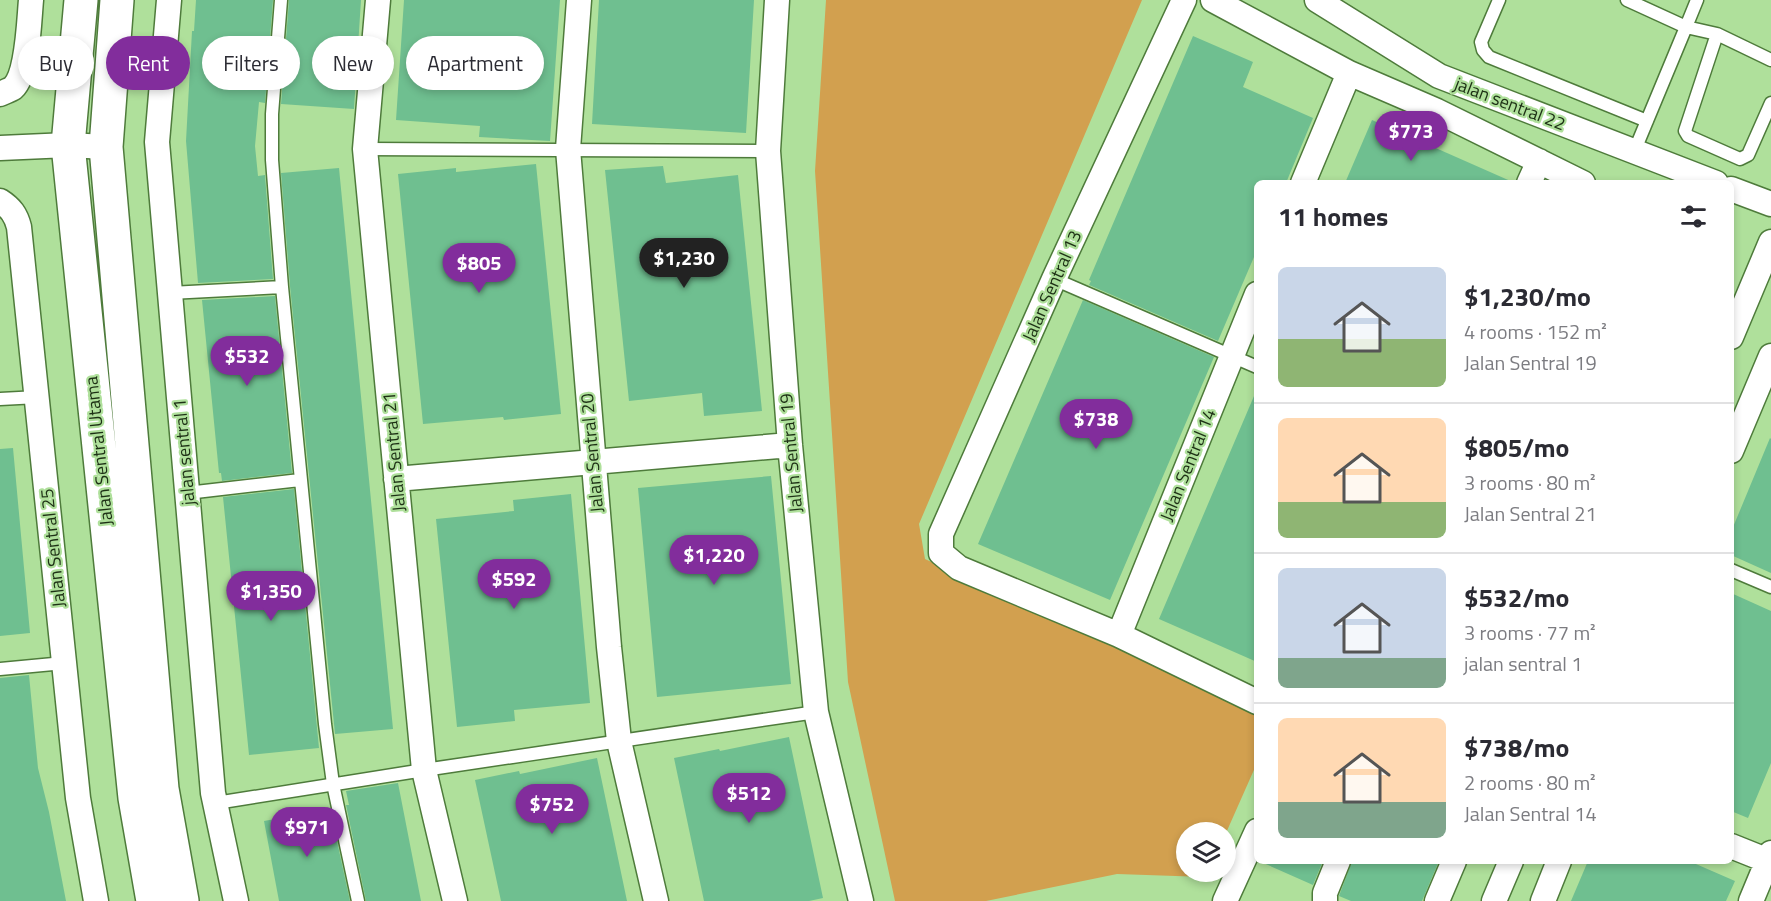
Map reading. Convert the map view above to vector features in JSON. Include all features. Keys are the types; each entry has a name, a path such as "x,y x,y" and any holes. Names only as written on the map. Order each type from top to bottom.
{"street":[{"path":"0,94 13,87 23,69 31,0"},
{"name":"Jalan Sentral Utama","path":"81,0 68,145 135,798 153,901"},
{"name":"Jalan Sentral Utama","path":"117,0 106,147 162,789 182,901"},
{"name":"jalan sentral 1","path":"169,0 157,142 216,803 236,901"},
{"name":"Jalan Sentral 21","path":"378,0 365,149 424,770 455,901"},
{"name":"Jalan Sentral 20","path":"579,0 568,149 593,461 609,647 620,741 656,901"},
{"name":"Jalan Sentral 19","path":"777,0 768,151 790,445 816,712 861,901"},
{"name":"Jalan Sentral 13","path":"1119,635 959,568 941,554 941,534 1054,279 1184,0"},
{"path":"1213,0 1349,73 1437,111 1534,172 1570,180"},
{"name":"jalan sentral 22","path":"1317,0 1438,76 1708,180"},
{"path":"1304,180 1349,73"},
{"path":"0,148 68,145 106,147"},
{"path":"1734,190 1771,204"},
{"name":"Jalan Sentral 25","path":"0,201 10,208 19,227 78,798 96,901"},
{"path":"1734,330 1771,242"},
{"name":"Jalan Sentral 14","path":"1119,635 1254,301"},
{"path":"1734,445 1771,356"},
{"path":"396,479 790,445"},
{"path":"1119,635 1254,701"},
{"path":"1225,901 1254,838"},
{"path":"1734,847 1770,858 1751,901"},
{"path":"1324,901 1337,864"},
{"path":"1437,901 1453,864"},
{"path":"1494,901 1510,864"},
{"path":"1543,901 1558,864"}],"lane":[{"path":"281,0 271,137 282,287 333,784 358,901"},
{"path":"1499,0 1481,42 1483,50 1489,57 1647,121"},
{"path":"1628,0 1686,27 1717,34 1771,60"},
{"path":"1634,152 1697,0"},
{"path":"1717,34 1685,131 1688,136 1740,159 1748,155 1771,103"},
{"path":"365,149 768,151"},
{"path":"1054,279 1254,366"},
{"path":"170,293 282,287"},
{"path":"0,399 38,397"},
{"path":"188,493 300,480"},
{"path":"1734,571 1771,586"},
{"path":"0,669 64,663"},
{"path":"216,803 816,712"}],"shaded area":[{"path":"826,0 1142,0 919,524 925,559 1254,711 1254,770 1231,822 1176,822 1176,876 1117,874 986,901 895,901 848,682 815,171"}],"building":[{"path":"196,0 273,0 270,36 202,36 202,90 266,90 265,103 259,102 255,146 258,176 265,175 273,279 198,283 186,141 192,31 194,31"},
{"path":"289,0 361,0 359,36 312,36 312,90 355,90 354,109 281,104 282,90 300,90 300,36 286,36"},
{"path":"404,0 560,0 550,141 479,137 480,126 396,120"},
{"path":"599,0 754,0 746,133 592,124"},
{"path":"1193,36 1253,62 1243,87 1313,118 1287,180 1254,180 1254,257 1218,341 1089,285 1091,281 1089,280"},
{"path":"1372,120 1508,180 1346,180"},
{"path":"536,164 561,414 504,420 503,417 423,424 398,174 456,168 456,172"},
{"path":"663,166 666,183 738,175 762,411 704,416 702,393 629,401 605,170"},
{"path":"339,168 393,729 335,734 290,286 281,173"},
{"path":"275,296 292,473 222,481 221,473 219,473 202,300"},
{"path":"1083,300 1214,357 1110,600 978,544"},
{"path":"1254,396 1254,661 1159,619"},
{"path":"1770,438 1771,573 1734,556 1734,525"},
{"path":"13,448 30,633 0,636 0,449"},
{"path":"771,476 791,684 657,697 638,488"},
{"path":"294,489 319,748 249,755 223,497"},
{"path":"571,494 590,703 514,710 515,721 457,727 436,519 514,511 513,500"},
{"path":"1734,594 1771,611 1771,763 1748,818 1734,812"},
{"path":"29,675 38,768 66,901 0,901 0,678"},
{"path":"789,737 823,898 809,901 704,901 674,758"},
{"path":"597,758 627,901 501,901 475,780 519,771 520,774"},
{"path":"398,783 421,901 366,901 346,805 349,805 346,791"},
{"path":"330,809 350,901 279,901 264,821"},
{"path":"1266,864 1322,864 1313,885"},
{"path":"1351,864 1438,864 1422,901 1351,901 1339,896"},
{"path":"1587,864 1696,864 1735,881 1726,901 1571,901"}]}
